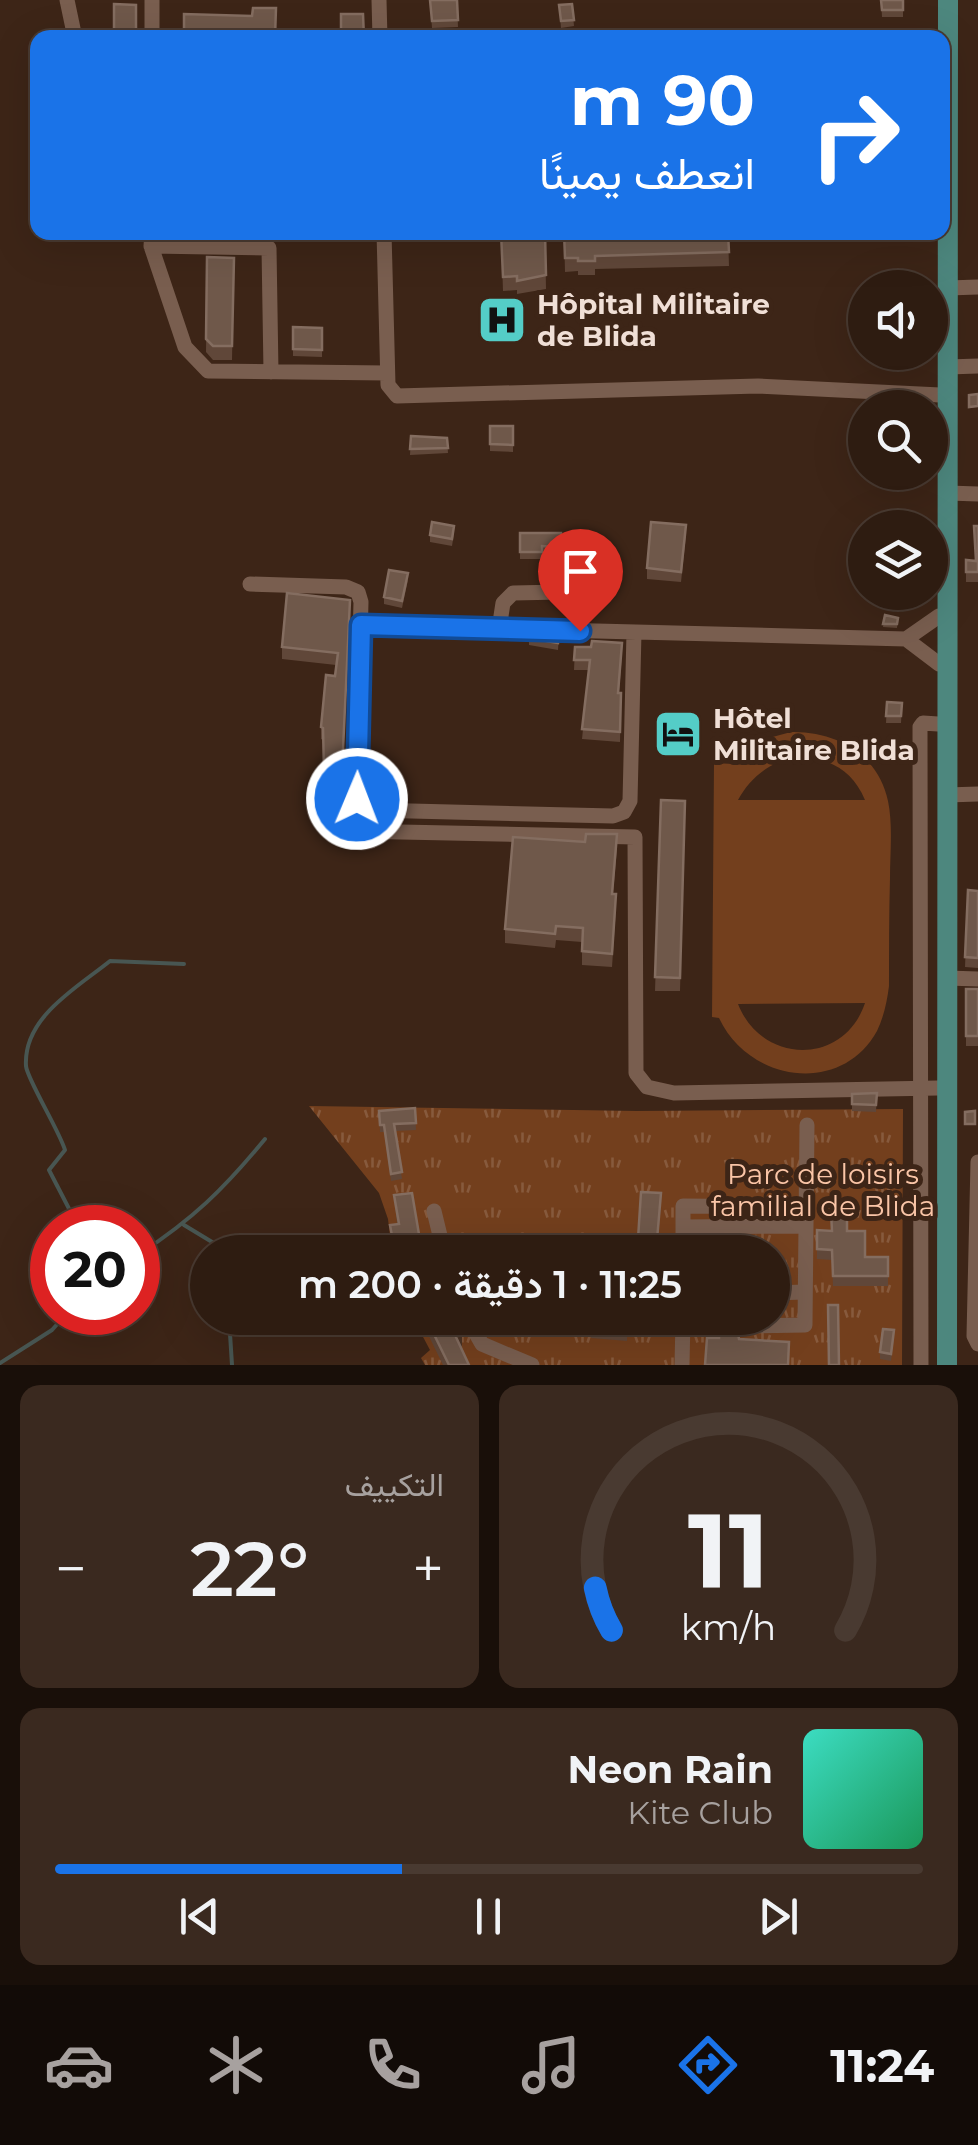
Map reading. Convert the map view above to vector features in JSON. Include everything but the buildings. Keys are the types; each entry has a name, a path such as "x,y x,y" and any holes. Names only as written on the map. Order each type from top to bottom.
{"main road":[{"path":"940,0 940,30"},
{"path":"948,0 948,30"},
{"path":"940,240 940,390"},
{"path":"948,240 948,270"},
{"path":"947,1365 948,370"},
{"path":"938,1365 929,1088 940,490"}],"lane":[{"path":"67,0 73,30"},
{"path":"152,0 152,30"},
{"path":"379,0 380,30"},
{"path":"152,240 186,347 208,372 387,373"},
{"path":"165,240 269,248 271,372"},
{"path":"384,240 387,373 388,385 397,396 758,386 848,390"},
{"path":"948,288 978,287"},
{"path":"948,367 978,366"},
{"path":"948,493 978,494"},
{"path":"250,584 354,588 362,602 356,793 360,804 372,810 612,816 624,812 628,807 634,632"},
{"path":"500,629 502,603 514,593 562,592 576,603 580,631"},
{"path":"906,639 939,616"},
{"path":"361,625 906,639 939,664"},
{"path":"947,795 978,794"},
{"path":"352,830 635,837 636,1072 647,1087 674,1093 929,1088 920,1365"},
{"path":"947,978 978,979"},
{"path":"790,1325 805,1325 807,1125"},
{"path":"978,1162 974,1336 978,1344"},
{"path":"683,1235 683,1206 806,1207"},
{"path":"434,1212 440,1235"},
{"path":"683,1226 805,1226"},
{"path":"790,1292 806,1292"},
{"path":"477,1335 490,1365"},
{"path":"682,1365 683,1335"},
{"path":"482,1344 532,1365"}],"green space":[{"path":"791,732 839,741 865,758 875,770 890,810 889,986 885,1009 877,1031 861,1052 841,1065 819,1072 796,1073 751,1056 733,1040 719,1018 712,1017 714,763 733,764 765,739","holes":["798,755 838,767 853,780 865,800 738,800 763,771","865,1003 854,1024 840,1038 822,1047 803,1050 783,1047 765,1038 749,1024 738,1004"]},
{"name":"Parc de loisirs familial de Blida","path":"309,1106 637,1111 903,1109 902,1365 425,1365 421,1358 430,1350 422,1335 790,1335 790,1235 390,1235 379,1193"}],"waterway":[{"path":"67,1205 49,1170 65,1150 26,1066 33,1033 55,1005 110,961 184,964"},
{"path":"160,1240 206,1203 265,1139"},
{"path":"184,1225 200,1235"},
{"path":"0,1363 44,1335"},
{"path":"230,1335 232,1365"}],"place":[{"name":"Hôpital Militaire de Blida","path":"502,320"},
{"name":"Hôtel Militaire Blida","path":"678,734"}],"route":[{"path":"357,799 361,625 580,631"}]}
